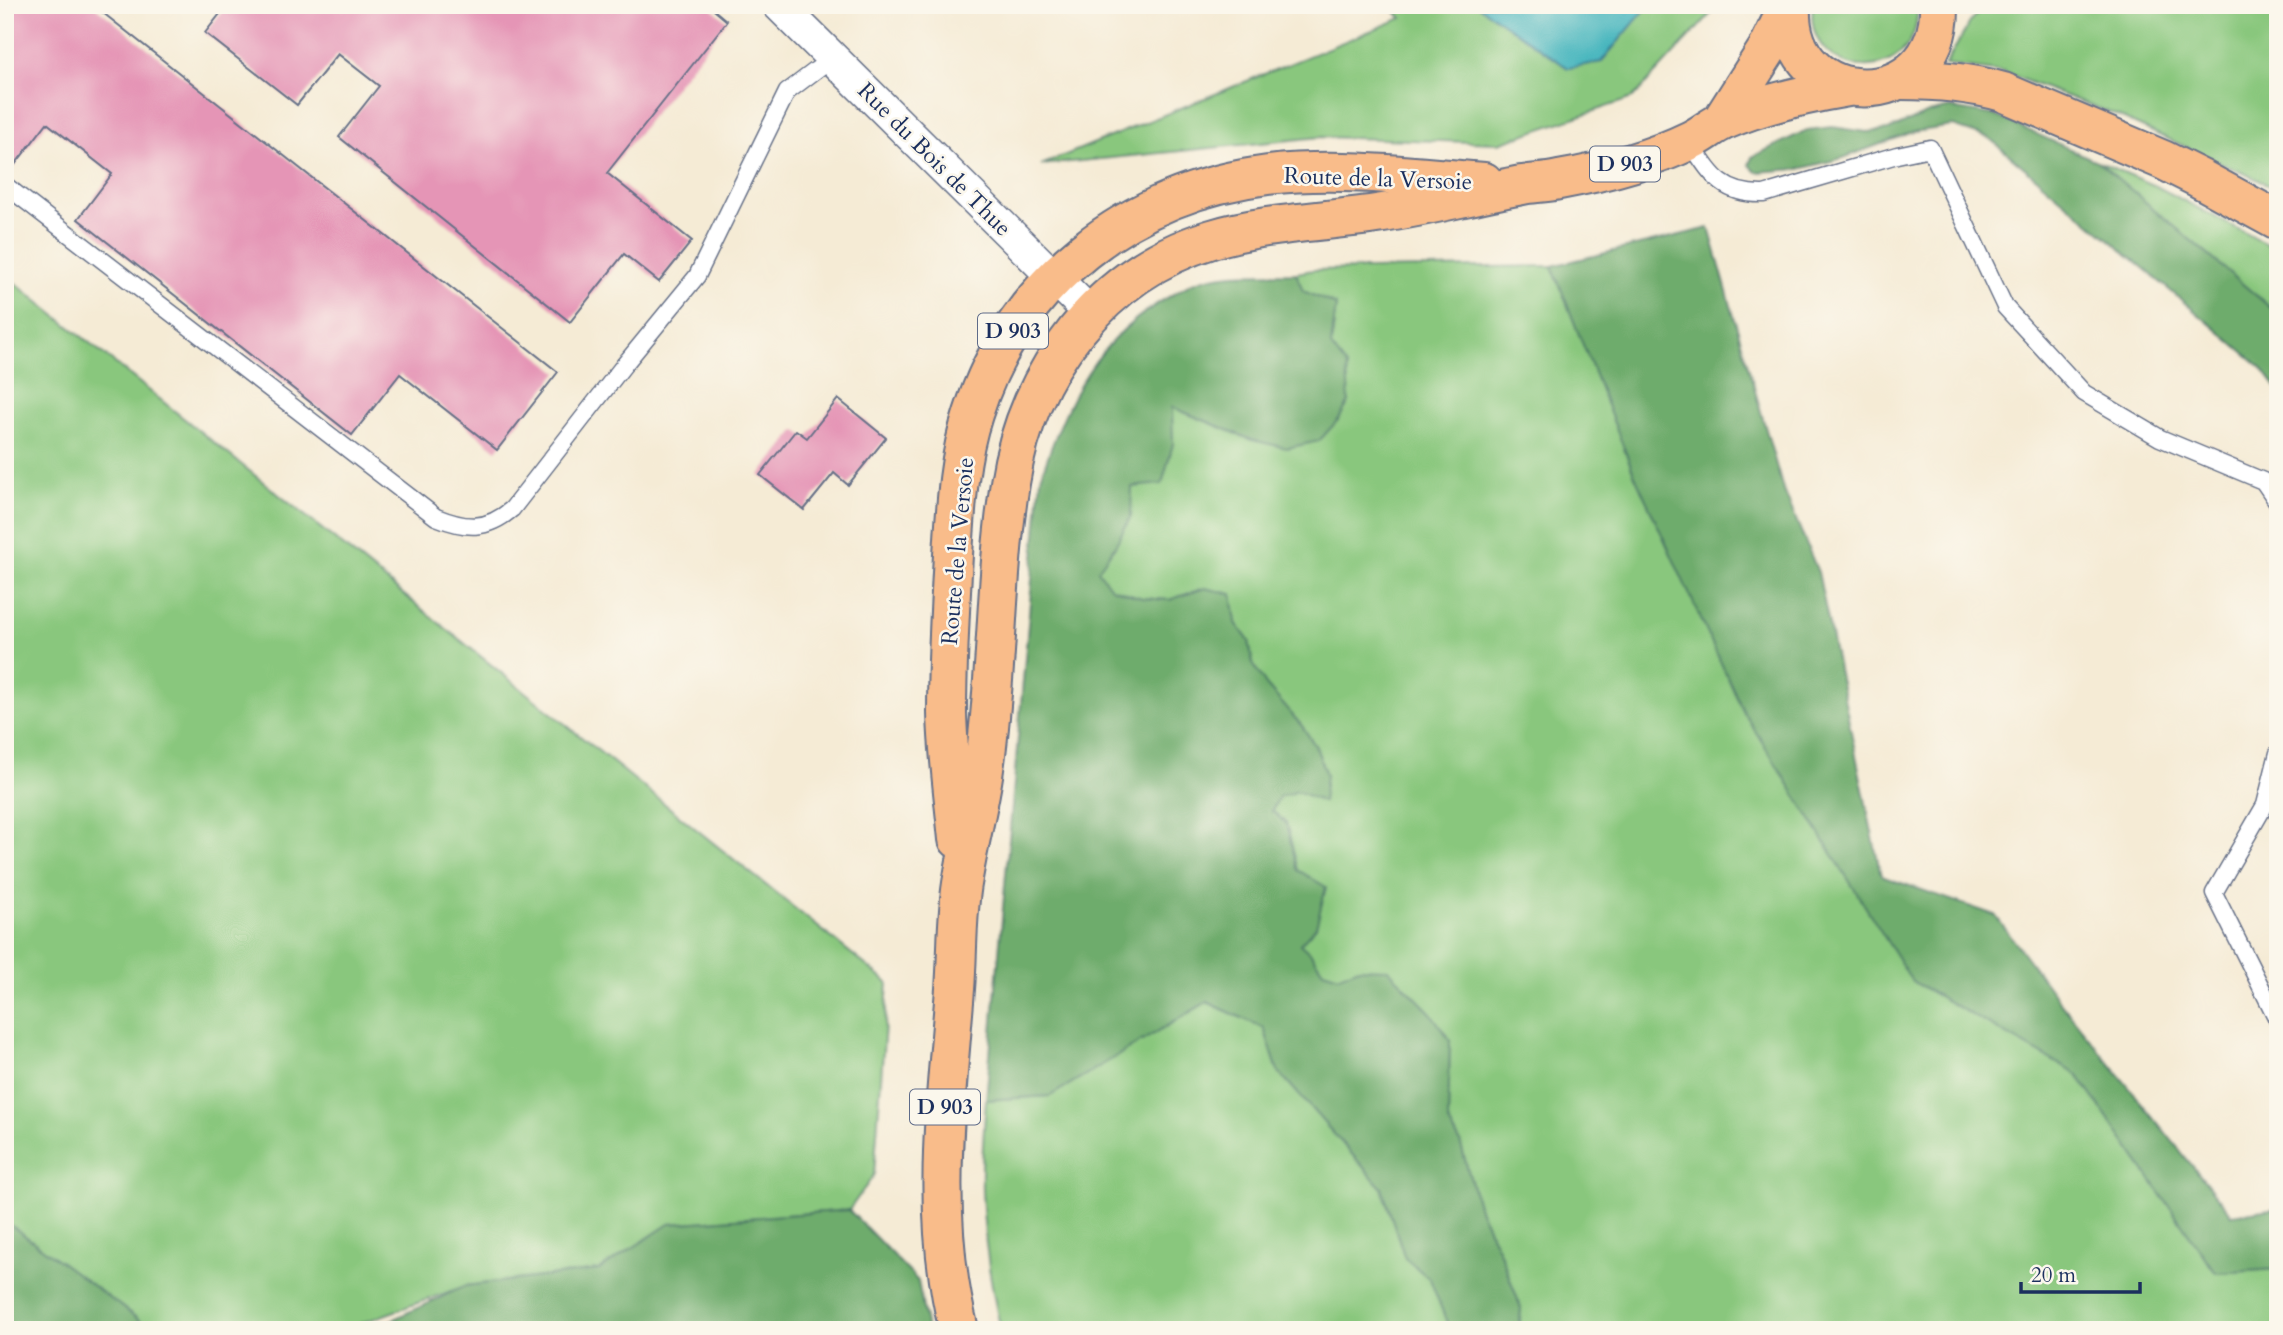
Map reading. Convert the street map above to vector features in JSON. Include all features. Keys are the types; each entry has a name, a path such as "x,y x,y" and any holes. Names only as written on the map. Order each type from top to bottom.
{"main road":[{"path":"1790,5 1792,32 1806,59 1817,71 1848,87"},
{"path":"1705,132 1768,48 1790,5"},
{"name":"Route de la Versoie","path":"959,1330 945,1260 941,1180 962,883 984,769 1010,484 1018,440 1048,371 1069,339 1090,313 1125,283 1186,248 1212,239 1255,230 1406,209 1604,170 1649,158 1705,132 1807,94 1848,87 1865,89 1900,80 1915,69 1927,55 1937,22 1963,5"},
{"path":"1900,80 1951,81 2003,92 2199,177 2278,221"},
{"name":"Route de la Versoie","path":"962,883 947,715 950,598 960,470 973,414 992,366 1024,313 1054,278 1097,240 1133,217 1171,200 1228,182 1266,176 1331,172 1522,185"}],"street":[{"name":"Rue du Bois de Thue","path":"779,5 1090,313"}],"lane":[{"path":"5,185 436,517 467,526 485,525 499,520 512,509 697,276 787,92 832,58"},
{"path":"1705,132 1707,168 1723,185 1732,190 1753,194 1764,194 1930,148 2005,307 2084,393 2160,438 2263,481 2278,503"},
{"path":"2278,753 2265,805 2214,893 2278,1021"}],"green space":[{"path":"1388,5 1477,5 1568,68 1601,62 1649,5 1719,5 1633,98 1499,143 1321,137 1041,165 1402,18"},
{"path":"1813,5 1917,5 1914,33 1902,52 1884,63 1863,66 1843,62 1825,50 1815,31"},
{"path":"1985,5 2278,5 2278,192 2261,181 2113,114 2003,72 1945,65 1972,19"},
{"path":"1950,108 1994,115 2097,161 2278,314 2278,390 2261,367 1989,138 1953,126 1913,132 1843,158 1799,169 1756,172 1749,165 1752,157 1807,130 1832,127 1867,132 1888,130 1929,113"},
{"path":"2097,161 2156,186 2278,250 2278,314"},
{"path":"1709,228 1782,486 1818,572 1881,876 1995,915 2059,1001 2232,1215 2278,1208 2278,1269 2216,1273 2078,1075 1912,981 1744,713 1635,476 1552,266"},
{"path":"1552,266 1635,476 1912,981 2078,1075 2216,1273 2278,1269 2278,1330 1519,1330 1521,1308 1500,1253 1479,1209 1460,1142 1448,1121 1450,1039 1359,968 1339,976 1323,971 1311,954 1299,944 1297,870 1286,823 1272,811 1279,797 1297,791 1326,775 1316,747 1302,726 1266,685 1253,664 1249,641 1236,623 1232,594 1205,588 1169,600 1142,598 1111,588 1097,570 1115,546 1131,487 1173,444 1171,407 1252,440 1347,367 1331,346 1336,305 1303,291 1296,273 1313,270"},
{"path":"1245,273 1296,273 1303,291 1336,305 1331,346 1347,367 1349,402 1339,419 1319,441 1287,448 1252,440 1172,407 1173,444 1162,484 1132,487 1131,516 1098,570 1111,588 1142,598 1169,600 1205,588 1232,594 1236,623 1249,641 1253,664 1266,685 1302,726 1316,747 1326,775 1323,802 1297,791 1279,797 1272,811 1286,823 1298,870 1326,887 1316,927 1300,944 1323,971 1339,976 1359,968 1388,969 1430,1012 1450,1040 1448,1121 1460,1142 1479,1209 1500,1253 1521,1308 1519,1330 1450,1330 1430,1279 1405,1258 1382,1188 1278,1071 1264,1028 1207,1002 1050,1096 986,1100 1041,477 1061,422 1088,372 1104,350 1146,311 1189,285 1207,278"},
{"path":"5,275 888,983 874,1175 849,1210 670,1224 599,1270 465,1286 342,1330 153,1330 5,1221"},
{"path":"1207,1002 1264,1028 1278,1071 1382,1188 1405,1258 1430,1279 1450,1330 1001,1330 991,1278 983,1209 982,1168 986,1100 1050,1096"},
{"path":"849,1210 918,1281 927,1330 370,1330 465,1286 599,1270 669,1224"},
{"path":"5,1221 153,1330 5,1330"}],"water":[{"path":"1477,5 1649,5 1601,62 1568,68"}],"building":[{"path":"5,5 93,5 558,372 497,450 400,374 352,435 78,219 112,174 47,123 7,175 5,174"},
{"path":"227,5 708,5 727,21 607,173 692,241 659,282 624,254 570,322 339,137 379,86 338,54 297,105 205,33"},
{"path":"838,399 886,438 848,485 834,473 804,510 760,475 796,430 807,438"}]}
